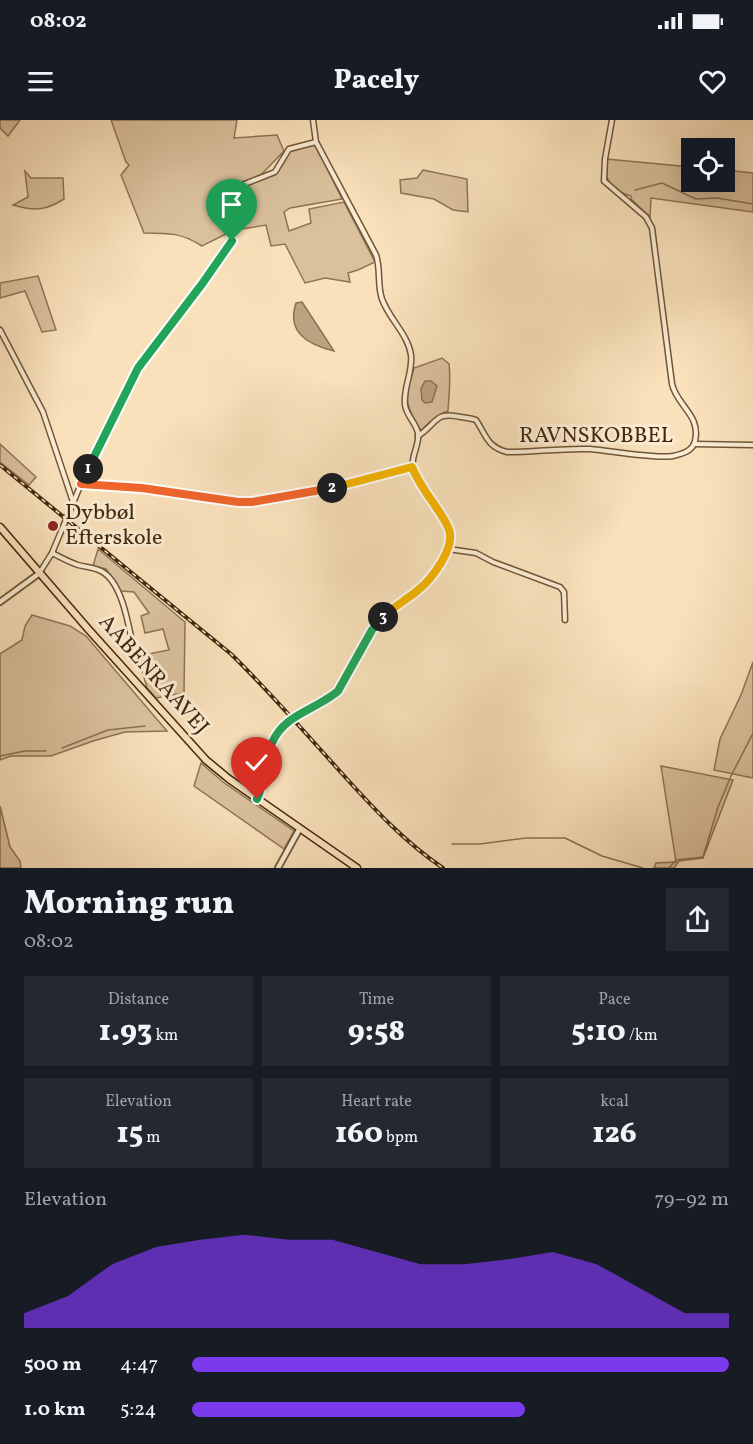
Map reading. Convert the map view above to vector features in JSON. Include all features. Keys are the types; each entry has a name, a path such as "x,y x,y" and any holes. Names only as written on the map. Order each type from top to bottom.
{"main road":[{"name":"AABENRAAVEJ","path":"0,527 38,574 195,750 257,799 357,868"}],"street":[{"path":"257,799 272,744 278,732 291,718 330,698 338,691 372,630 386,614 424,585 438,567 448,549 450,530 421,487 412,467 418,436 405,404 412,358 410,349 381,297 380,272 376,255 316,142 313,120"},
{"name":"RAVNSKOBBEL","path":"418,436 445,414 451,414 476,420 489,444 507,452 588,449 666,456 687,451 694,444 694,420 678,399 672,384 652,228 646,217 604,181 605,159 612,120"},
{"path":"0,602 38,574 52,553 81,484 138,368 229,248 234,228 228,207 229,193 237,187 275,172 289,149 316,142"},
{"path":"0,330 43,412 73,502"},
{"path":"694,444 753,445"},
{"path":"81,484 142,488 252,502 341,486 412,467"},
{"path":"448,549 476,553 493,562 560,587 564,592 565,620"},
{"path":"52,553 76,564 101,571 108,576 123,604 136,661"},
{"path":"278,868 300,828"}],"shaded area":[{"path":"0,120 20,120 8,136 0,128"},
{"path":"111,120 237,120 234,138 277,135 284,151 259,177 228,191 224,200 232,231 202,246 188,238 175,235 144,233 121,175 129,165"},
{"path":"315,144 342,199 290,208 284,212 289,231 311,223 309,209 344,202 375,262 348,273 350,282 325,278 305,283 285,244 271,246 266,225 236,230 229,205 229,196 235,190 274,175 290,150"},
{"path":"606,159 681,166 681,192 735,192 735,171 753,173 753,212 651,198 650,217 631,199 631,196 618,191 610,183 605,166"},
{"path":"423,170 467,179 468,212 453,210 434,199 401,193 400,180 417,178"},
{"path":"25,171 31,178 63,178 64,199 39,209 13,205 28,197"},
{"path":"38,276 56,330 42,332 25,291 0,298 0,283"},
{"path":"302,302 334,351 308,341 297,330 294,313 296,303"},
{"path":"442,358 449,364 448,411 421,431 411,414 407,401 411,378 414,368"},
{"path":"425,381 431,381 437,386 432,402 425,403 422,400 421,389"},
{"path":"0,444 36,477 29,485 0,462"},
{"path":"98,549 185,622 184,693 156,698 147,688 138,656 169,650 163,629 145,633 141,616 149,613 134,592 120,591 106,569 93,566"},
{"path":"32,615 70,626 86,636 167,731 125,732 51,756 11,756 0,760 0,654 22,640 25,626"},
{"path":"753,662 753,778 714,770 720,739 741,695"},
{"path":"201,763 223,782 294,831 284,849 194,786"},
{"path":"661,766 733,780 703,858 679,861 674,868 654,868 656,863 676,862"},
{"path":"0,806 10,847 20,861 21,868 0,868"}],"waterway":[{"path":"635,190 662,183 696,199 717,198 753,204"},
{"path":"62,748 108,730 145,726"},
{"path":"669,868 676,860 703,857 718,807 753,733"},
{"path":"0,756 25,751 46,751"},
{"path":"452,844 480,844 526,838 565,838 602,856 643,868"}],"railway":[{"path":"0,465 231,654 380,814 416,848 443,868"}],"place":[{"name":"Dybbøl Efterskole","path":"53,526"}],"route":[{"path":"232,241 138,368 81,484 142,488 252,502 341,486 412,467 421,487 448,526 451,535 448,549 424,585 386,614 372,630 338,691 322,703 291,718 278,732 272,744 257,799"}]}
